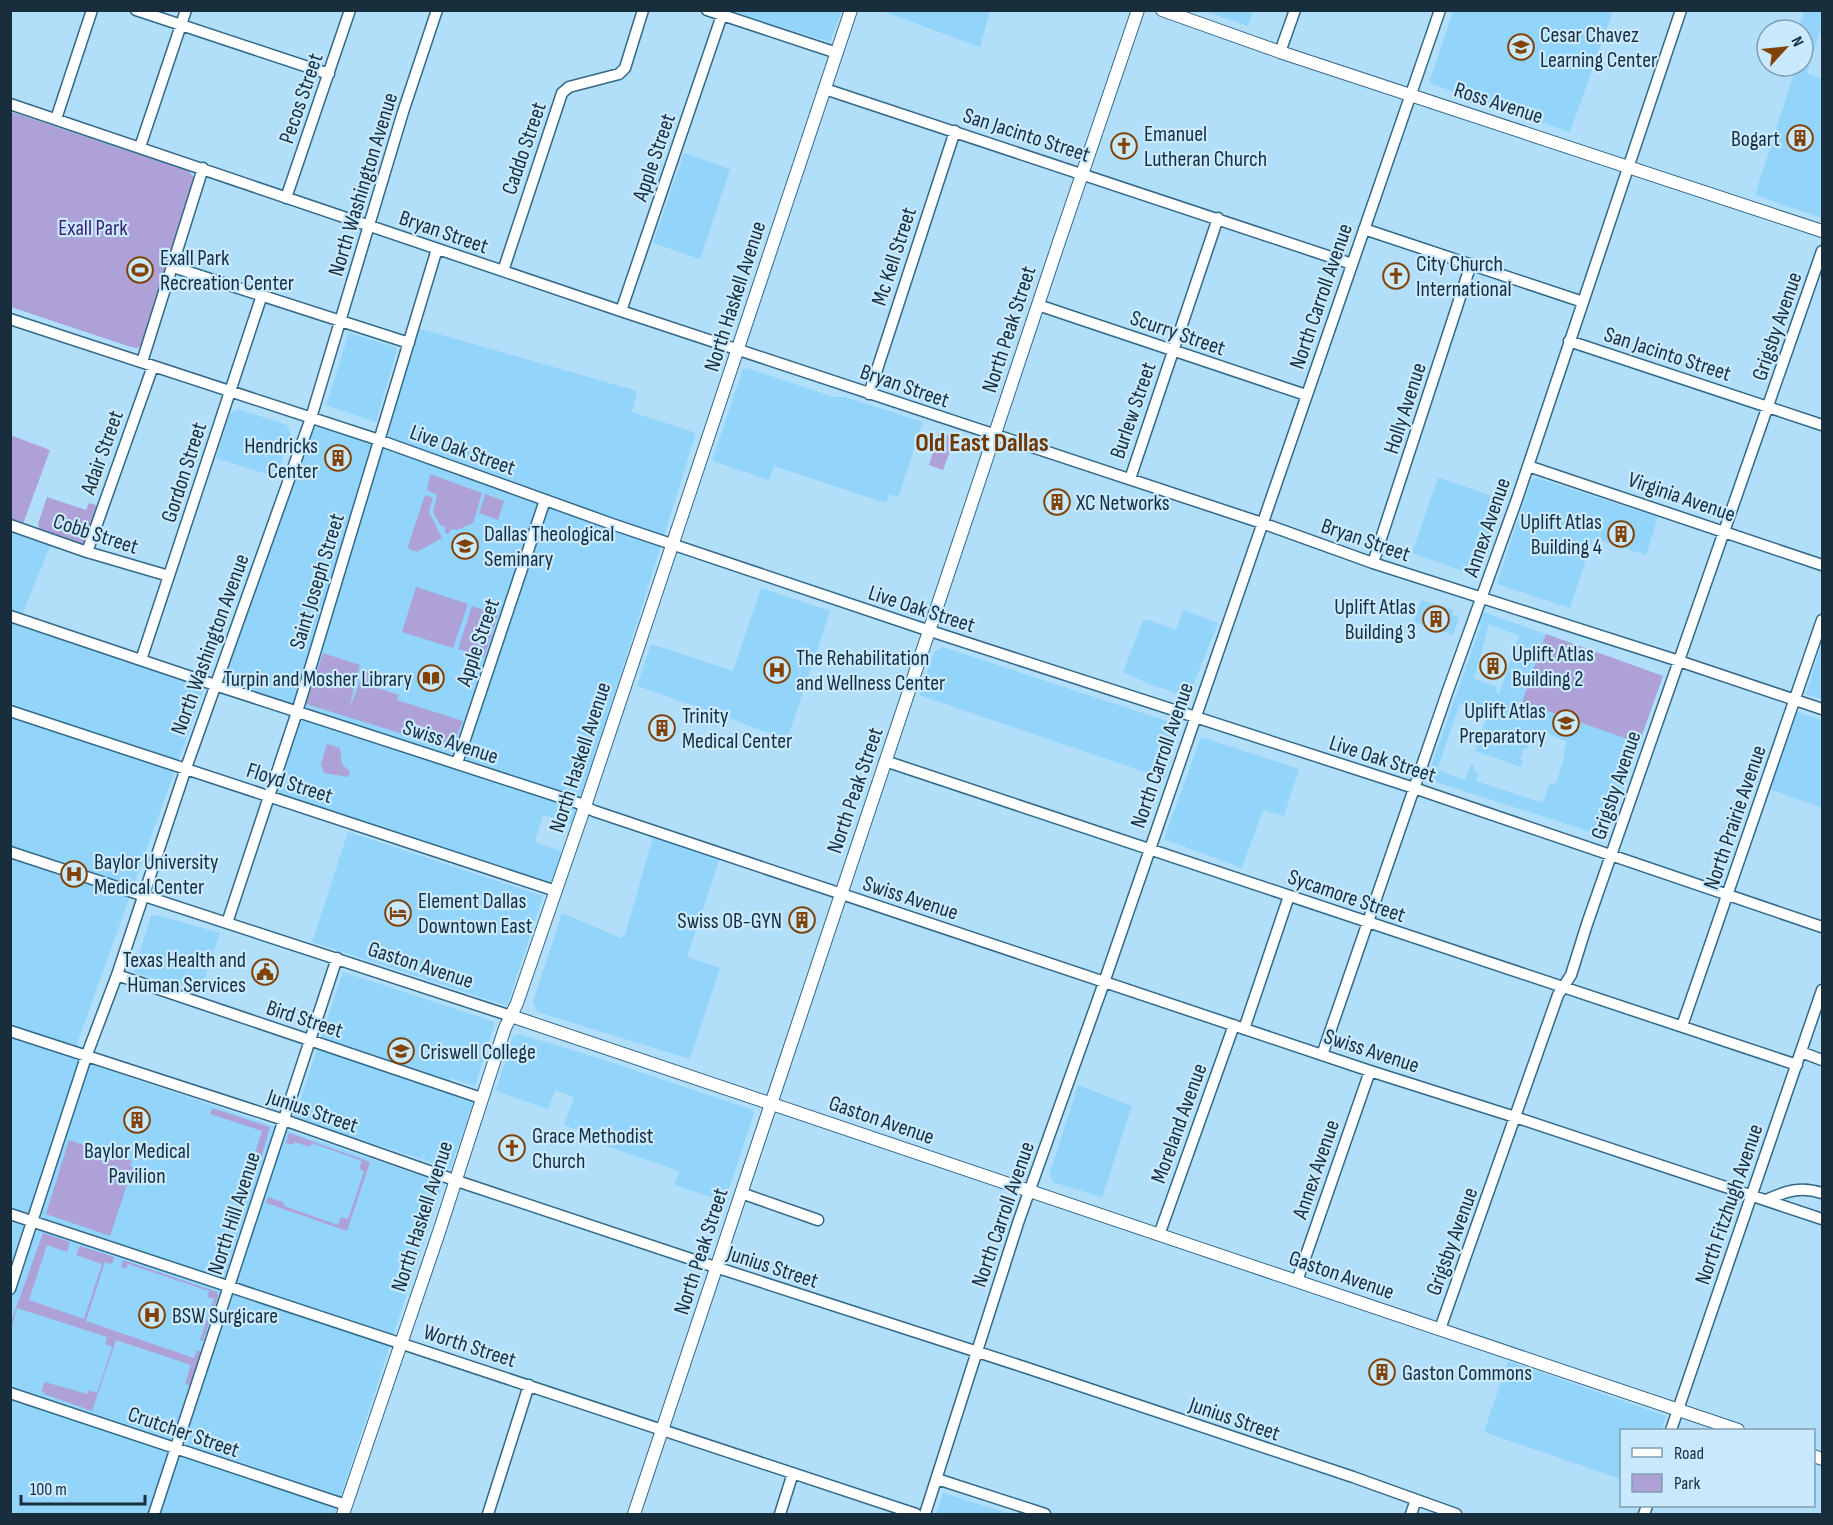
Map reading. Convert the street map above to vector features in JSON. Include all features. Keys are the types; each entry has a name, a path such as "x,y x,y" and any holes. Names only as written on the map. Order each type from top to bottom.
{"main road":[{"name":"North Haskell Avenue","path":"344,1510 505,1028 518,1003 585,806 852,10"},
{"name":"North Peak Street","path":"634,1515 1138,10"},
{"name":"Ross Avenue","path":"1162,10 1280,52 1822,231"},
{"name":"Gaston Avenue","path":"511,1016 1732,1429"}],"street":[{"path":"56,119 92,10"},
{"path":"136,10 329,74"},
{"path":"140,147 186,10"},
{"name":"Pecos Street","path":"286,198 350,10"},
{"name":"North Washington Avenue","path":"10,1289 34,1222 86,1057 117,975 186,768 311,418 403,112 437,10"},
{"name":"Caddo Street","path":"502,271 562,93 569,87 620,74 625,68 643,10"},
{"path":"707,10 837,53"},
{"path":"1280,52 1295,10"},
{"name":"North Carroll Avenue","path":"925,1515 978,1353 979,1342 1030,1191 1440,10"},
{"name":"Annex Avenue","path":"1322,1055 1528,466 1681,10"},
{"name":"Apple Street","path":"621,311 722,15"},
{"name":"San Jacinto Street","path":"825,89 1352,264"},
{"name":"Bryan Street","path":"10,104 203,168 369,227 1262,523 1373,563 1822,709"},
{"name":"Mc Kell Street","path":"869,394 955,131"},
{"path":"142,362 203,168"},
{"name":"Burlew Street","path":"1130,479 1218,218"},
{"name":"San Jacinto Street","path":"1364,229 1583,302"},
{"name":"Saint Joseph Street","path":"227,923 297,712 437,249"},
{"name":"Grigsby Avenue","path":"1440,1329 1558,995 1571,975 1822,251"},
{"name":"Holly Avenue","path":"1373,563 1471,264"},
{"path":"173,267 409,343"},
{"name":"Gordon Street","path":"141,660 262,295"},
{"name":"Scurry Street","path":"1038,305 1306,395"},
{"name":"Live Oak Street","path":"10,319 380,440 545,500 930,631 1415,788 1822,927"},
{"name":"San Jacinto Street","path":"1569,341 1822,425"},
{"name":"Adair Street","path":"87,552 153,366"},
{"name":"Virginia Avenue","path":"1528,466 1822,565"},
{"name":"Apple Street","path":"457,763 545,500"},
{"name":"Cobb Street","path":"10,525 87,552 169,576"},
{"name":"Swiss Avenue","path":"10,616 457,763 1370,1071 1822,1219"},
{"name":"North Prairie Avenue","path":"1682,1026 1822,620"},
{"name":"Floyd Street","path":"10,711 556,891"},
{"name":"Sycamore Street","path":"885,761 1797,1065"},
{"name":"Gaston Avenue","path":"10,852 511,1016"},
{"name":"Moreland Avenue","path":"1159,1234 1289,896"},
{"name":"North Hill Avenue","path":"154,1515 338,958"},
{"name":"Bird Street","path":"117,975 482,1098"},
{"name":"North Fitzhugh Avenue","path":"1672,1429 1822,990"},
{"name":"Junius Street","path":"10,1031 284,1120 716,1268 978,1353 1456,1515"},
{"path":"1801,1052 1822,1060"},
{"name":"Annex Avenue","path":"1297,1281 1370,1071"},
{"path":"1766,1200 1785,1191 1798,1189 1811,1189 1822,1193"},
{"path":"741,1193 818,1220"},
{"name":"Worth Street","path":"10,1214 401,1342 916,1515"},
{"path":"488,1515 529,1385"},
{"name":"Crutcher Street","path":"10,1393 176,1448 344,1510"},
{"path":"780,1515 793,1473"},
{"path":"937,1479 1045,1515"},
{"path":"1411,1515 1416,1500"}],"shaded area":[{"path":"728,11 842,11 830,42"},
{"path":"882,11 990,11 980,47"},
{"path":"1205,11 1253,11 1248,26"},
{"name":"Cesar Chavez Learning Center","path":"1453,11 1613,11 1570,132 1429,83"},
{"path":"1804,11 1822,11 1822,24 1815,47 1815,18 1802,18"},
{"path":"1815,76 1822,79 1822,218 1755,195 1792,78"},
{"path":"684,153 730,169 700,259 653,243"},
{"name":"Dallas Theological Seminary","path":"414,327 637,391 632,412 696,433 574,825 543,815 535,842 563,852 552,882 275,795 303,710 221,685 311,425 318,428 320,421 380,440"},
{"path":"349,333 395,347 397,350 376,422 326,405"},
{"path":"747,368 834,397 845,397 923,422 898,497 889,494 886,503 774,466 769,480 712,461 743,369"},
{"path":"238,409 287,425 291,435 276,477 216,458 230,413"},
{"path":"1438,477 1503,500 1477,576 1412,553"},
{"path":"1537,478 1658,517 1646,555 1593,538 1570,608 1497,584 1531,480"},
{"name":"Baylor University Medical Center","path":"10,530 51,544 19,622 204,689 72,1058 443,1183 335,1514 11,1514"},
{"path":"761,588 830,611 787,740 637,686 651,644 733,671"},
{"name":"Uplift Atlas Preparatory","path":"1421,600 1453,610 1452,615 1459,617 1453,635 1414,622"},
{"name":"Uplift Atlas Preparatory","path":"1472,608 1663,676 1609,830 1601,835 1436,782 1430,769 1481,625 1468,620","holes":["1489,624 1519,636 1499,694 1495,692 1497,687 1474,678","1460,704 1488,714 1475,751 1521,767 1523,760 1520,759 1524,749 1527,749 1531,736 1539,739 1542,732 1567,741 1557,780 1554,785 1549,784 1543,803 1476,781 1478,773 1473,771 1474,765 1471,764 1465,780 1437,770"]},
{"path":"1183,610 1218,623 1191,691 1179,694 1123,672 1143,621 1148,620 1176,630"},
{"path":"1822,642 1822,699 1806,694"},
{"path":"943,647 1179,725 1165,779 919,695 934,652"},
{"path":"1798,712 1822,720 1822,808 1769,789 1794,715"},
{"path":"1201,737 1299,769 1284,816 1263,810 1242,868 1164,839"},
{"path":"348,832 543,896 507,1006 312,942"},
{"path":"653,837 720,858 687,957 720,968 690,1059 537,1012 533,1002 562,913 621,938 625,935"},
{"path":"156,915 220,933 200,993 136,973 134,970 151,916"},
{"name":"Criswell College","path":"343,972 495,1022 475,1086 451,1078 446,1089 474,1100 450,1170 423,1159 427,1146 422,1159 294,1119"},
{"path":"519,1034 753,1110 754,1113 725,1202 675,1185 679,1171 598,1143 600,1138 564,1125 574,1097 555,1090 548,1109 496,1091 513,1036"},
{"path":"1078,1085 1132,1106 1102,1197 1052,1182 1050,1173"},
{"path":"1508,1361 1666,1416 1661,1429 1620,1429 1620,1479 1484,1432"},
{"path":"943,1493 1011,1514 936,1514"}],"green space":[{"name":"Exall Park","path":"11,112 188,171 195,178 142,345 137,348 11,307"},
{"path":"939,432 955,438 943,470 929,465"},
{"path":"10,435 50,450 23,524 11,519"},
{"path":"430,474 482,493 473,523 457,530 452,529 448,534 445,533 445,527 440,525 433,512 437,495 427,490"},
{"path":"485,494 504,501 498,520 479,513"},
{"path":"425,495 433,498 429,512 442,538 417,552 409,549 408,546"},
{"path":"47,497 86,510 89,503 99,506 85,547 40,531 38,524"},
{"path":"416,587 468,604 453,648 402,632"},
{"path":"472,606 498,615 484,657 458,649"},
{"path":"1546,634 1663,676 1639,743 1522,702"},
{"path":"323,653 360,665 349,709 364,671 375,674 371,686 399,695 397,700 463,721 451,749 306,704"},
{"path":"327,744 340,748 342,764 350,772 348,777 324,773 321,764"},
{"path":"212,1108 270,1127 260,1162 253,1160 262,1131 210,1114"},
{"path":"289,1133 370,1162 347,1231 266,1203 268,1197 285,1203 284,1206 338,1225 341,1217 348,1219 364,1171 359,1169 362,1161 312,1143 310,1147 294,1142 293,1145 286,1143"},
{"path":"69,1140 132,1161 130,1166 133,1167 110,1236 46,1214"},
{"path":"43,1233 70,1242 67,1252 47,1245 29,1300 84,1319 102,1264 76,1255 80,1246 114,1257 112,1264 105,1262 86,1321 194,1358 197,1350 202,1352 191,1385 185,1384 191,1365 116,1340 92,1411 41,1391 45,1382 87,1394 89,1390 97,1393 112,1347 105,1344 107,1337 17,1308 11,1329 11,1322"},
{"path":"123,1260 217,1292 218,1296 203,1341 200,1340 214,1299 207,1297 209,1291 128,1264 126,1269 121,1267"}],"place":[{"name":"Cesar Chavez Learning Center","path":"1521,47"},
{"name":"Bogart","path":"1800,138"},
{"name":"Emanuel Lutheran Church","path":"1124,146"},
{"name":"Exall Park Recreation Center","path":"140,270"},
{"name":"City Church International","path":"1396,276"},
{"name":"Hendricks Center","path":"338,458"},
{"name":"XC Networks","path":"1057,502"},
{"name":"Uplift Atlas Building 4","path":"1621,534"},
{"name":"Dallas Theological Seminary","path":"465,546"},
{"name":"Uplift Atlas Building 3","path":"1436,619"},
{"name":"Uplift Atlas Building 2","path":"1493,666"},
{"name":"The Rehabilitation and Wellness Center","path":"777,670"},
{"name":"Turpin and Mosher Library","path":"431,678"},
{"name":"Uplift Atlas Preparatory","path":"1566,723"},
{"name":"Trinity Medical Center","path":"662,728"},
{"name":"Baylor University Medical Center","path":"74,874"},
{"name":"Element Dallas Downtown East","path":"398,913"},
{"name":"Swiss OB-GYN","path":"802,920"},
{"name":"Texas Health and Human Services","path":"265,972"},
{"name":"Criswell College","path":"401,1051"},
{"name":"Baylor Medical Pavilion","path":"137,1120"},
{"name":"Grace Methodist Church","path":"512,1148"},
{"name":"BSW Surgicare","path":"152,1315"},
{"name":"Gaston Commons","path":"1382,1372"}],"district":[{"name":"Old East Dallas","path":"982,442"}]}
